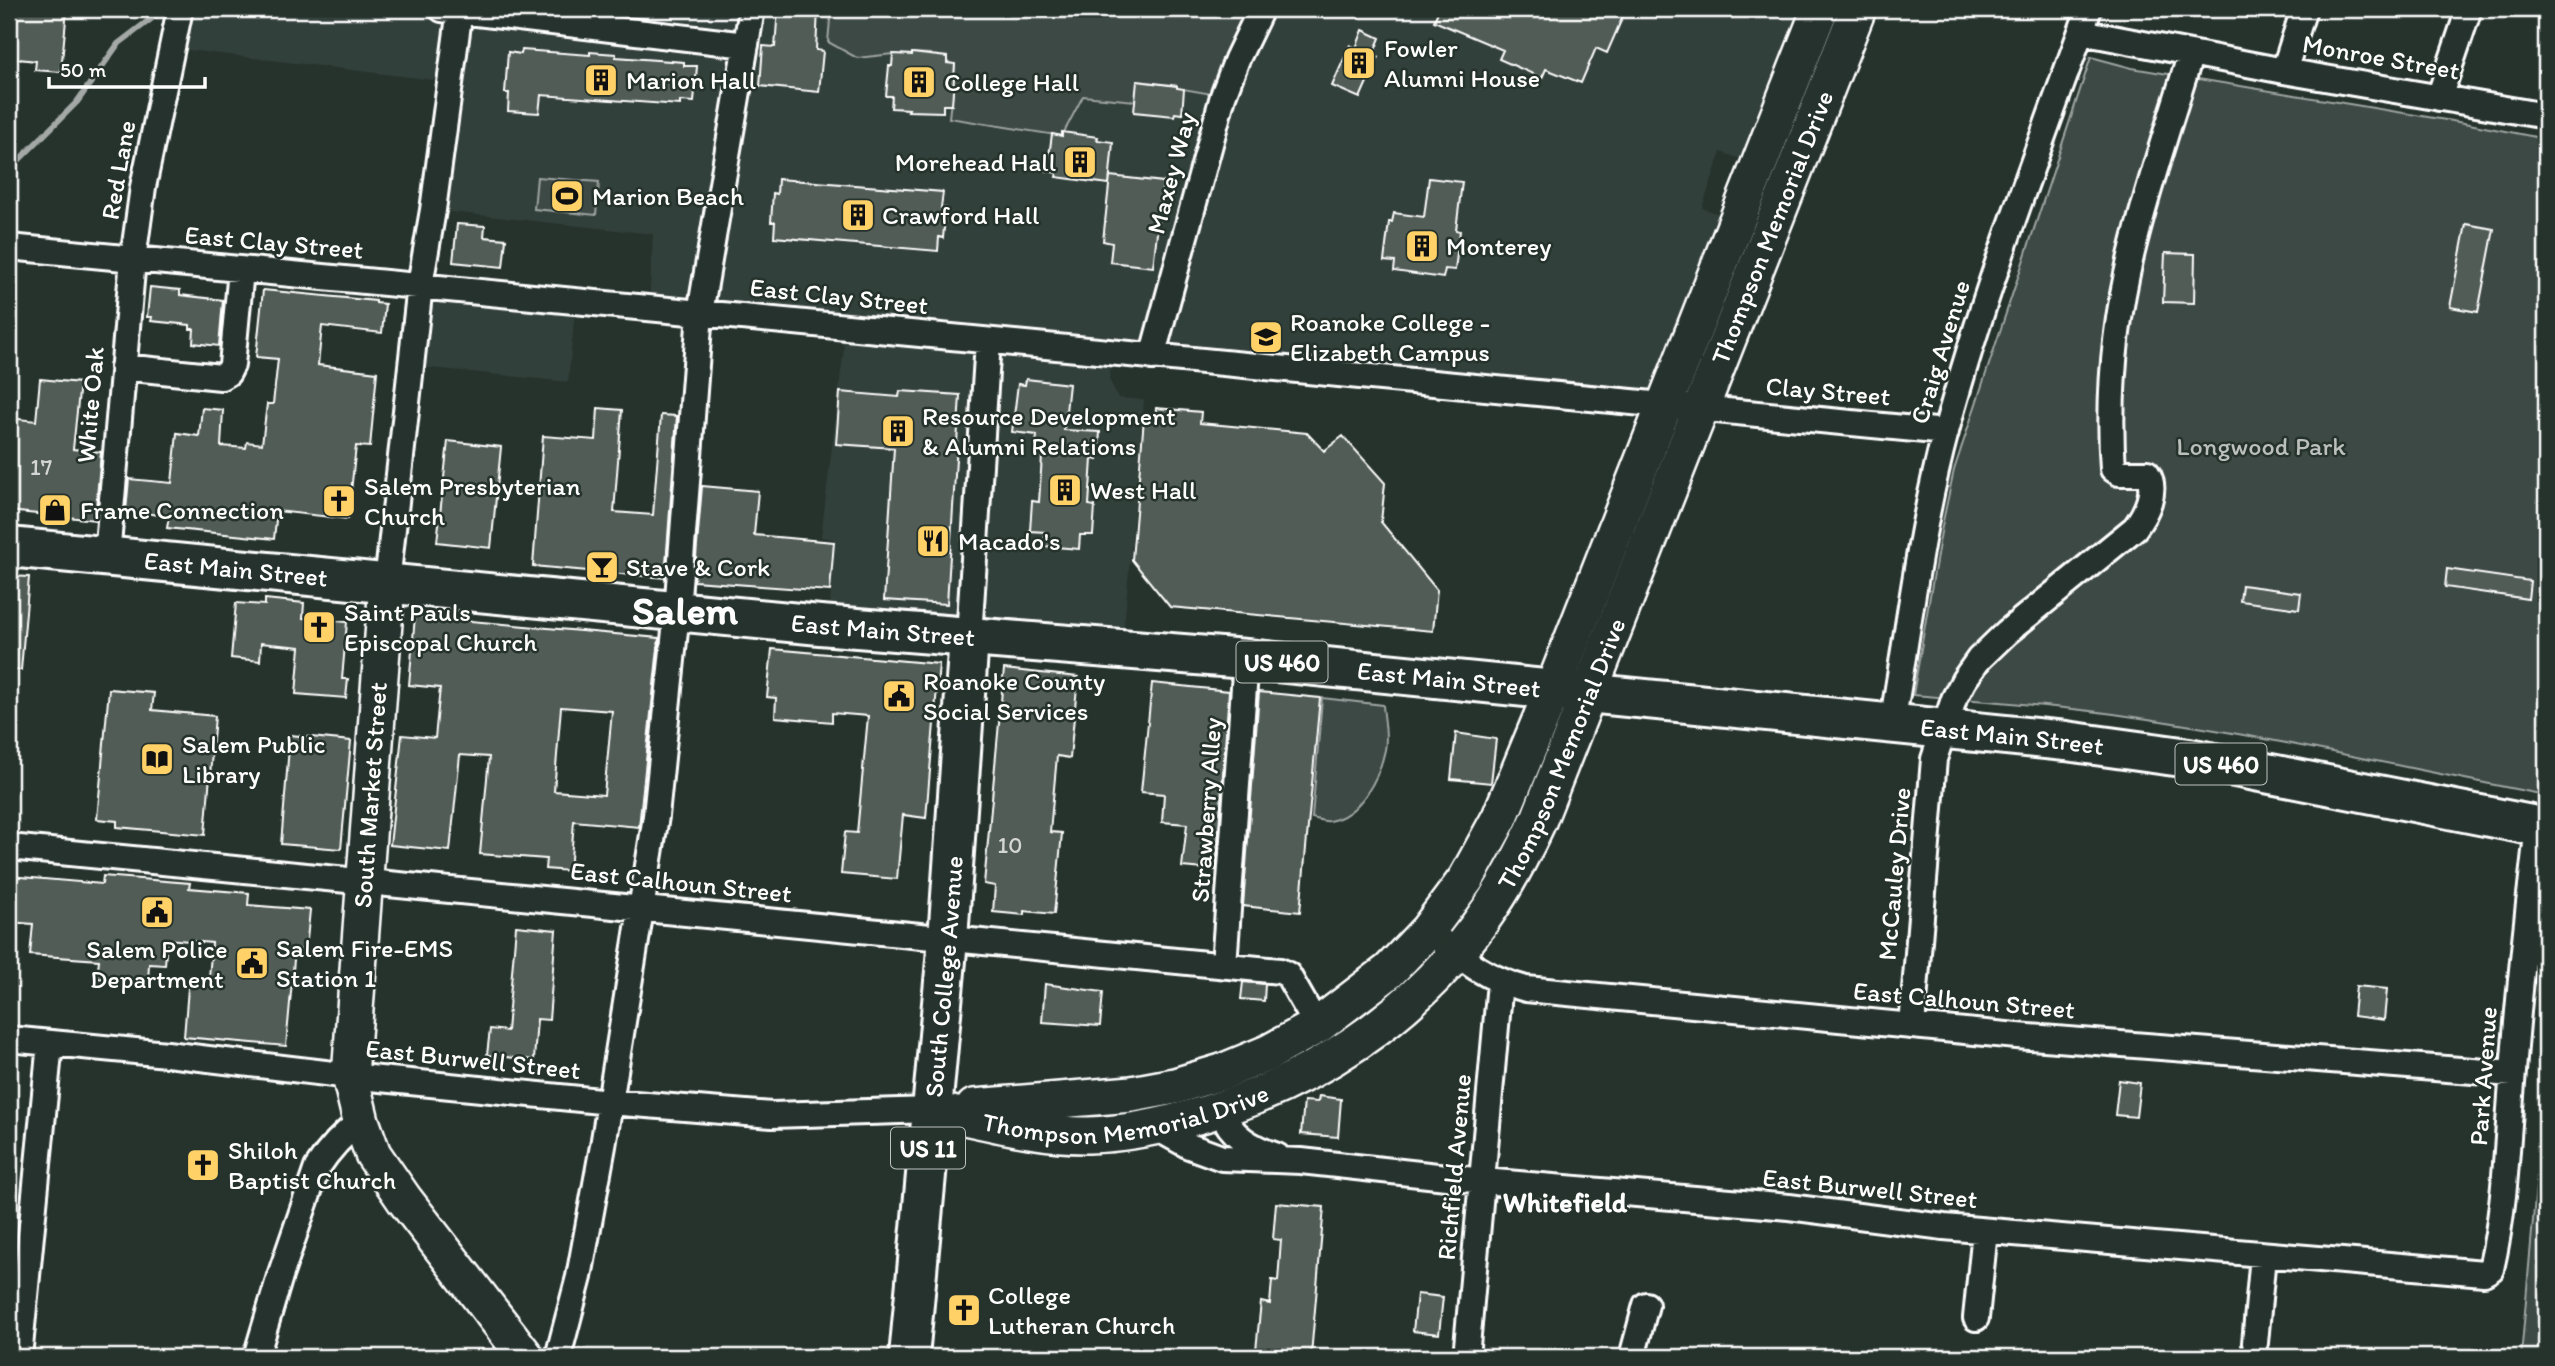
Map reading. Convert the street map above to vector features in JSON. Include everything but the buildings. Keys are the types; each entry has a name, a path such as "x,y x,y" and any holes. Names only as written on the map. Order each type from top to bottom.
{"main road":[{"name":"Thompson Memorial Drive","path":"932,1110 1026,1129 1088,1135 1155,1127 1221,1110 1264,1094 1309,1072 1352,1046 1389,1019 1430,981 1455,953 1490,909 1515,870 1539,819 1571,691 1663,406 1820,9"},
{"name":"Thompson Memorial Drive","path":"932,1110 1101,1098 1175,1087 1223,1072 1268,1053 1317,1026 1389,971 1429,930 1466,879 1489,841 1571,691 1700,409 1857,9"},
{"name":"East Main Street","path":"9,547 677,611 1246,659 2066,741 2189,758 2542,828"},
{"name":"South Market Street","path":"387,583 350,1076 361,1121 373,1154 404,1199 526,1357"},
{"name":"South College Avenue","path":"909,1357 948,939 969,637"}],"street":[{"name":"Red Lane","path":"133,259 143,187 180,9"},
{"path":"387,583 420,285 433,210 454,9 746,45"},
{"path":"558,1357 579,1277 656,816 677,611 700,313 752,9"},
{"name":"Maxey Way","path":"1152,358 1223,96 1261,9"},
{"path":"2284,71 2304,9"},
{"path":"2439,98 2469,9"},
{"name":"Monroe Street","path":"2085,20 2191,53 2546,116"},
{"name":"Craig Avenue","path":"1892,724 1933,486 1946,432 1978,326 2085,20"},
{"name":"McCauley Drive","path":"1912,1026 1934,759 1954,699 1979,659 2007,632 2135,528 2145,514 2150,498 2150,478 2147,472 2119,472 2113,469 2113,385 2119,317 2131,253 2191,53"},
{"name":"East Clay Street","path":"9,247 1152,358 1506,388 1663,406"},
{"name":"White Oak","path":"107,556 133,259"},
{"path":"123,368 221,377 228,373 232,365 241,270"},
{"path":"969,637 988,341"},
{"name":"Clay Street","path":"1663,406 1946,432"},
{"name":"Strawberry Alley","path":"1224,965 1246,659"},
{"name":"Park Avenue","path":"2432,1269 2484,1273 2491,1269 2504,1189 2522,950 2542,828"},
{"name":"East Calhoun Street","path":"9,846 1280,971 1288,975 1317,1026"},
{"name":"East Calhoun Street","path":"1429,930 1478,971 1500,982 1526,989 2017,1036 2512,1074"},
{"name":"Richfield Avenue","path":"1466,1357 1500,982"},
{"name":"East Burwell Street","path":"9,1039 610,1102 772,1115 932,1110"},
{"path":"19,1357 50,1043"},
{"name":"East Burwell Street","path":"1221,1110 1234,1133 1248,1144 1274,1155 1301,1161"},
{"path":"256,1357 317,1168 337,1142 361,1121"},
{"name":"East Burwell Street","path":"1155,1127 1189,1146 1222,1158 1301,1161 1483,1181 1789,1207 1985,1231 2432,1269"},
{"path":"1976,1318 1985,1231"},
{"path":"2255,1343 2263,1255"},
{"path":"1632,1357 1646,1305"}],"shaded area":[{"name":"Roanoke College - Elizabeth Campus","path":"180,9 1820,9 1758,165 1721,152 1702,208 1736,220 1663,406 1112,353 1109,379 1118,398 1144,400 1122,649 829,626 834,539 821,537 844,348 841,327 649,308 653,234 433,210 450,82 172,48"},
{"path":"420,285 576,301 568,382 412,366"}],"green space":[{"path":"831,9 1261,9 1223,96 1138,81 1135,101 1083,96 1062,136 949,118 955,65 931,54 857,58 828,42"},
{"name":"Longwood Park","path":"2091,57 2132,68 2546,139 2546,795 2186,725 2079,710 1913,695 1954,470"},
{"name":"Marion Beach","path":"537,177 599,182 596,215 534,209"},
{"path":"1322,698 1383,705 1386,733 1382,761 1366,794 1350,812 1327,821 1312,818"},
{"path":"2546,1072 2546,1357 2521,1357"}],"waterway":[{"path":"9,170 77,102 118,44 164,9"}],"place":[{"name":"Fowler Alumni House","path":"1359,63"},
{"name":"Marion Hall","path":"601,80"},
{"name":"College Hall","path":"919,82"},
{"name":"Morehead Hall","path":"1080,162"},
{"name":"Marion Beach","path":"567,196"},
{"name":"Crawford Hall","path":"858,215"},
{"name":"Monterey","path":"1422,246"},
{"name":"Roanoke College - Elizabeth Campus","path":"1266,337"},
{"name":"Resource Development & Alumni Relations","path":"898,431"},
{"name":"West Hall","path":"1065,490"},
{"name":"Salem Presbyterian Church","path":"339,501"},
{"name":"Frame Connection","path":"55,510"},
{"name":"Macado's","path":"933,541"},
{"name":"Stave & Cork","path":"602,567"},
{"name":"Saint Pauls Episcopal Church","path":"319,627"},
{"name":"Roanoke County Social Services","path":"899,696"},
{"name":"Salem Public Library","path":"157,759"},
{"name":"Salem Police Department","path":"157,912"},
{"name":"Salem Fire-EMS Station 1","path":"252,963"},
{"name":"Shiloh Baptist Church","path":"203,1165"},
{"name":"College Lutheran Church","path":"964,1310"}],"district":[{"name":"Salem","path":"685,610"},
{"name":"Whitefield","path":"1565,1202"}]}
